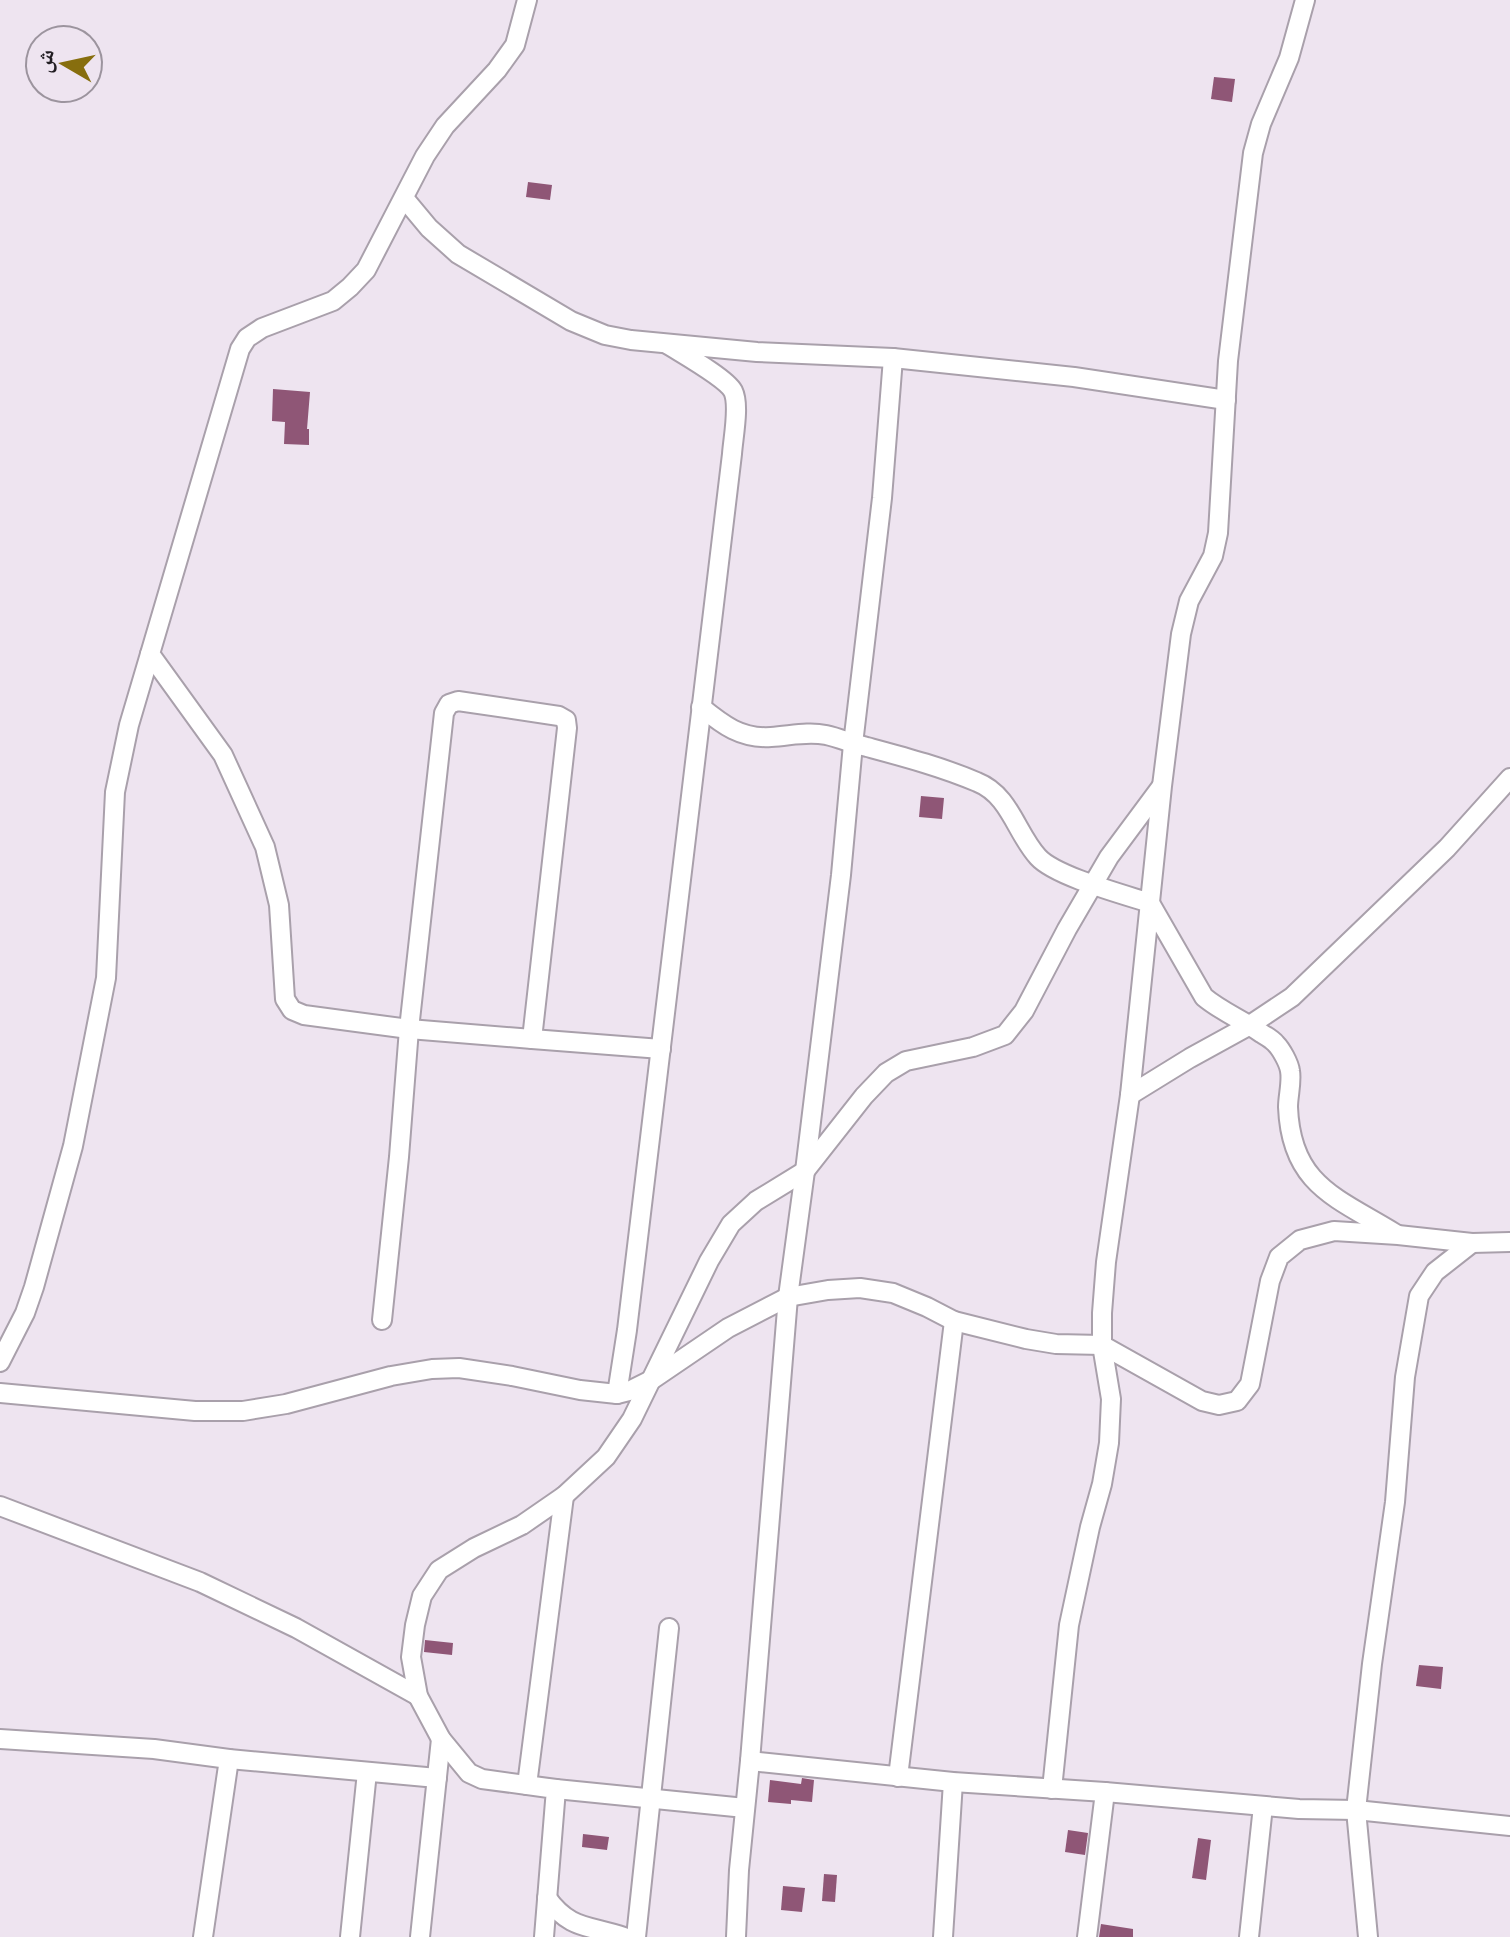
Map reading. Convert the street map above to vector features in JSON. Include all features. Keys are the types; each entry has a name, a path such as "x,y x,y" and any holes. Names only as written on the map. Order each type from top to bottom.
{"street":[{"path":"0,1362 25,1313 34,1287 73,1146 106,978 115,792 129,725 240,349 247,338 262,328 333,301 366,270 425,156 445,126 497,70 515,45 527,0"},
{"path":"1052,1789 1069,1625 1109,1443 1111,1399 1102,1345 1106,1262 1130,1095 1181,634 1189,601 1213,556 1218,533 1230,346 1253,153 1261,124 1289,58 1305,0"},
{"path":"404,198 429,228 458,254 571,321 605,335 667,344 795,355 893,358 1074,377 1226,400"},
{"path":"617,1394 736,407 733,391 723,381 667,344"},
{"path":"736,1937 739,1870 788,1297 841,875 882,498 893,358"},
{"path":"150,654 223,755 265,847 279,905 285,999 292,1010 304,1015 409,1029 661,1049"},
{"path":"382,1320 409,1029 444,713 449,704 458,701 559,716 566,720 532,1039"},
{"path":"701,707 724,726 744,735 826,735 981,783 1005,805 1038,857 1054,869 1150,903 1204,997 1276,1043 1290,1070 1290,1130 1299,1159 1313,1180 1398,1235"},
{"path":"1130,1095 1292,997 1447,848 1510,778"},
{"path":"745,1808 556,1789 482,1779 469,1773 441,1739 418,1696 411,1657 422,1596 439,1570 474,1548 522,1525 564,1496 606,1457 632,1419 709,1261 731,1224 756,1201 805,1171 886,1073 906,1061 973,1047 1005,1035 1024,1011 1109,857 1162,786"},
{"path":"0,1393 195,1411 243,1411 286,1404 391,1376 459,1368 617,1394 653,1379 728,1328 788,1297 860,1288 893,1293 954,1321 1041,1342 1102,1345 1202,1401 1219,1405 1237,1401 1250,1384 1270,1281 1279,1257 1300,1240 1334,1231 1472,1243 1510,1242"},
{"path":"1368,1937 1356,1810 1372,1664 1395,1502 1405,1377 1419,1296 1435,1272 1472,1243"},
{"path":"898,1777 954,1321"},
{"path":"527,1785 564,1496"},
{"path":"0,1506 200,1582 296,1628 418,1696"},
{"path":"636,1937 669,1628"},
{"path":"0,1739 118,1746 437,1778"},
{"path":"420,1937 441,1739"},
{"path":"203,1937 229,1759"},
{"path":"750,1761 953,1782 1263,1806 1356,1810 1510,1826"},
{"path":"350,1937 367,1772"},
{"path":"943,1937 953,1782"},
{"path":"544,1937 556,1789"},
{"path":"1087,1937 1105,1792"},
{"path":"1249,1937 1263,1806"},
{"path":"547,1898 568,1921 624,1937"}],"building":[{"path":"1214,77 1235,79 1232,102 1211,99"},
{"path":"528,182 552,185 550,200 526,197"},
{"path":"273,389 310,392 309,445 284,444 285,422 272,421"},
{"path":"921,796 944,798 942,819 919,817"},
{"path":"425,1640 453,1643 452,1655 424,1652"},
{"path":"1419,1665 1443,1667 1441,1689 1416,1686"},
{"path":"802,1778 814,1780 812,1802 768,1802 770,1780 801,1784"},
{"path":"1068,1830 1088,1833 1085,1855 1065,1852"},
{"path":"583,1834 609,1837 607,1850 582,1847"},
{"path":"1198,1838 1211,1840 1206,1880 1192,1878"},
{"path":"824,1874 837,1875 835,1902 822,1901"},
{"path":"783,1886 805,1888 802,1912 781,1910"},
{"path":"1101,1924 1133,1929 1133,1937 1099,1937"}]}
